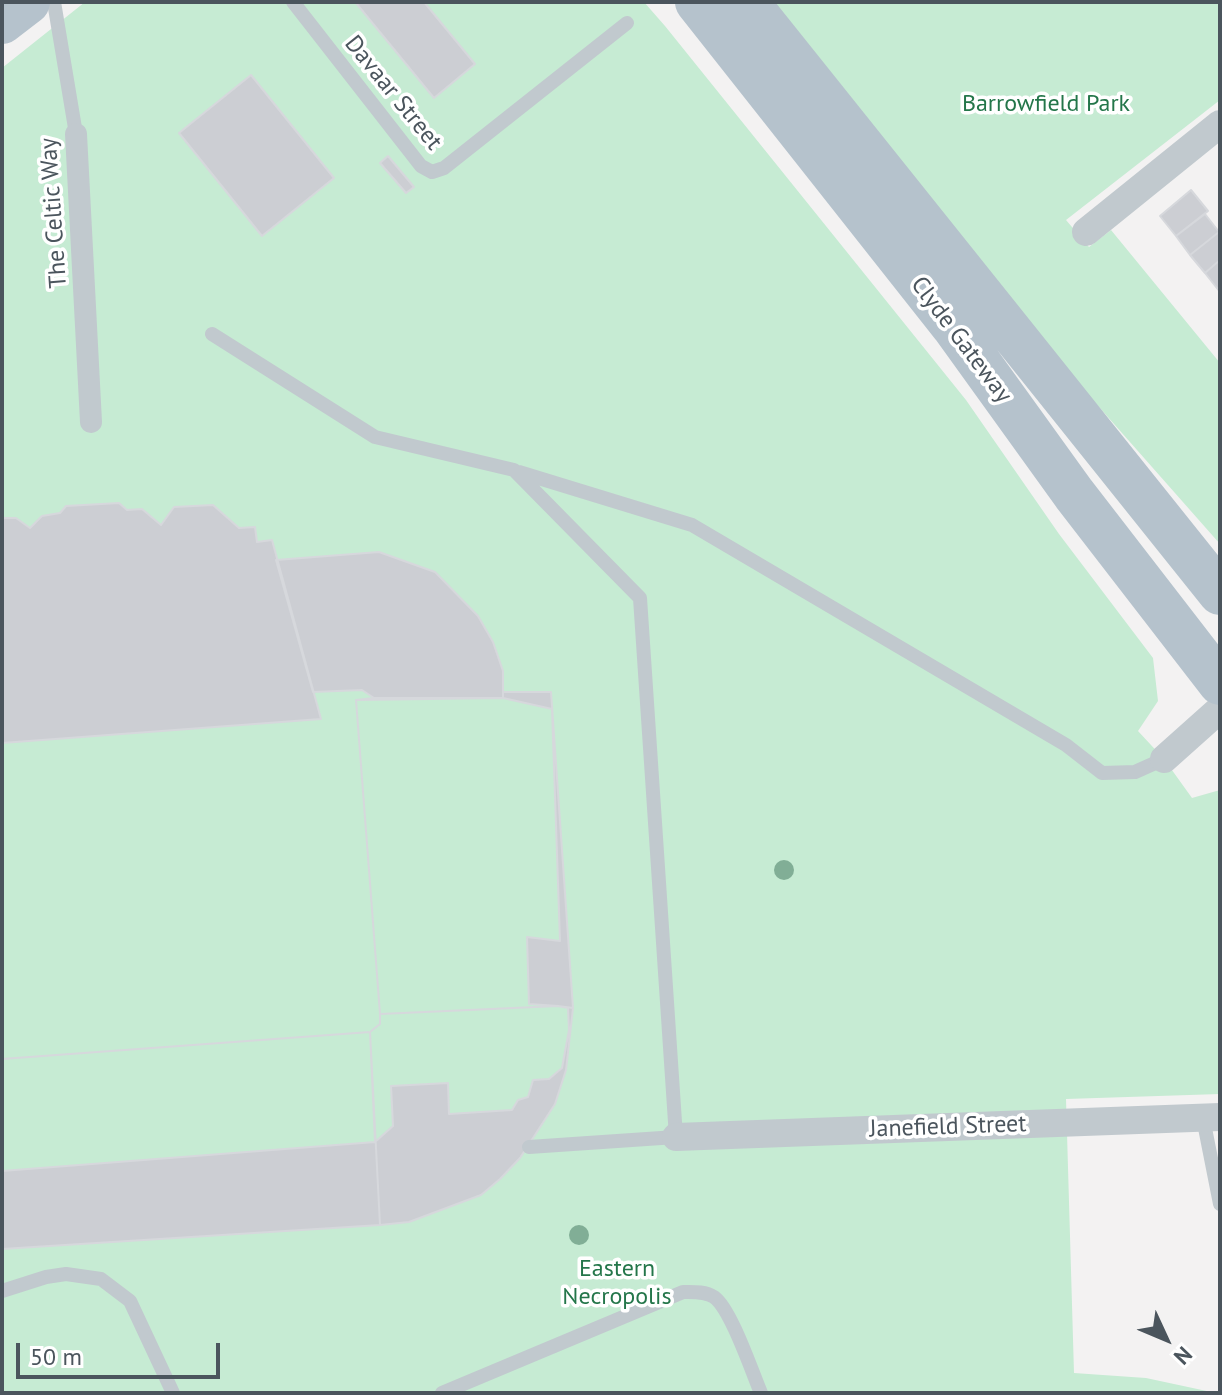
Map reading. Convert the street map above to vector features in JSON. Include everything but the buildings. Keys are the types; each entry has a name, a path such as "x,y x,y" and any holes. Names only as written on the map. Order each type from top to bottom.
{"main road":[{"path":"2,22 28,2"},
{"name":"Clyde Gateway","path":"697,2 953,326 1082,505 1220,683"},
{"name":"Clyde Gateway","path":"747,2 1220,593"}],"street":[{"name":"The Celtic Way","path":"76,134 91,422"},
{"path":"1086,232 1216,134"},
{"path":"1164,759 1220,709"},
{"name":"Janefield Street","path":"676,1137 1211,1118"}],"lane":[{"name":"The Celtic Way","path":"54,2 76,134"},
{"name":"Davaar Street","path":"293,2 421,166 432,172 444,168 627,23"},
{"path":"212,334 375,437 514,470 692,525 1066,745 1102,773 1135,772 1164,759"},
{"path":"514,470 640,598 676,1137 529,1147"},
{"path":"1211,1118 1220,1204"},
{"path":"2,1291 66,1274 101,1279 130,1301 173,1393"},
{"path":"442,1393 466,1388 683,1292 701,1292 714,1297 728,1316 761,1393"}],"green space":[{"name":"Eastern Necropolis","path":"85,2 644,2 665,26 966,400 1059,534 1153,658 1158,701 1138,731 1164,759 1192,798 1220,790 1220,1094 1066,1099 1074,1373 1146,1378 1216,1393 2,1393 2,68"},
{"name":"Barrowfield Park","path":"773,2 1220,2 1220,100 1066,220 1089,247 1111,230 1220,363 1220,544 1069,373"}]}
